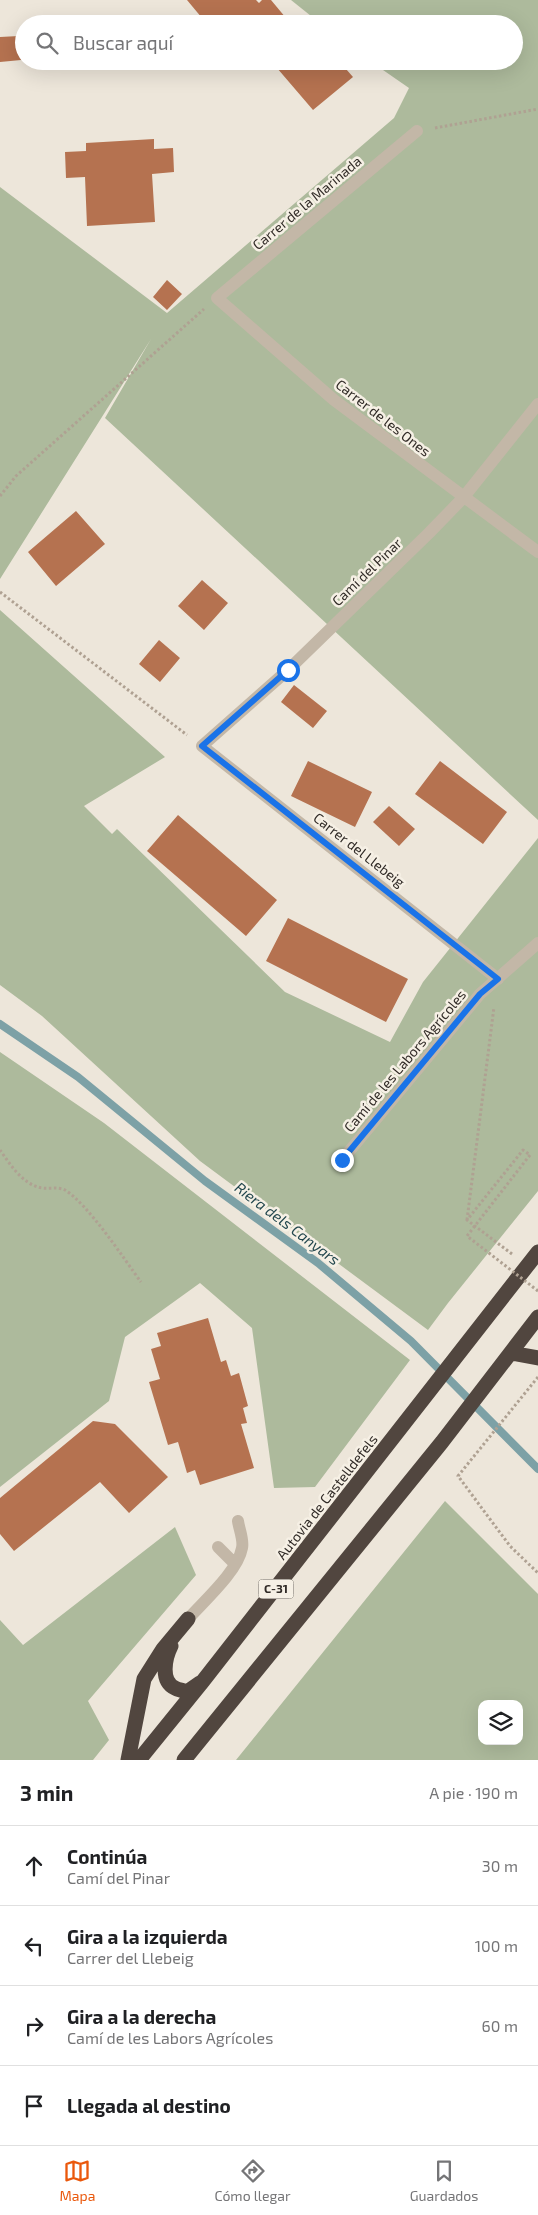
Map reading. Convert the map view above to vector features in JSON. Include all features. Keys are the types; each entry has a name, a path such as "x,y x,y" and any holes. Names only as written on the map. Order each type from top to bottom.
{"highway":[{"name":"Autovia de Castelldefels","path":"139,1760 204,1681 538,1252"},
{"name":"C-31","path":"184,1760 442,1442 538,1317"},
{"path":"511,1353 538,1358"},
{"path":"188,1619 169,1649 165,1662 168,1682 173,1688 187,1692 204,1681"},
{"path":"128,1760 144,1679 163,1649 188,1619"}],"street":[{"name":"Carrer de la Marinada","path":"217,298 417,131"},
{"name":"Carrer de les Ones","path":"217,298 334,400 463,498 538,552"},
{"name":"Camí del Pinar","path":"202,746 288,670 429,533 463,498 538,404"},
{"name":"Carrer del Llebeig","path":"202,746 498,979"},
{"name":"Camí de les Labors Agrícoles","path":"342,1160 480,994 538,943"},
{"path":"188,1619 235,1564 243,1546 238,1521"},
{"path":"218,1547 235,1564"}],"path":[{"path":"417,131 538,109"},
{"path":"0,496 16,476 217,298"},
{"path":"0,592 202,746"},
{"path":"468,1220 498,979"},
{"path":"0,1150 17,1174 37,1187 63,1189 77,1200 111,1241 141,1282"},
{"path":"468,1220 523,1150 530,1155 467,1236 538,1292"},
{"path":"468,1220 527,1266"},
{"path":"538,1377 458,1476 510,1546 538,1573"}],"green space":[{"path":"291,0 538,0 538,820 105,418 151,339 0,579 0,187 167,313 394,118 409,88 383,70 523,70 523,15 310,15"},
{"path":"0,610 165,757 84,806 112,834 117,829 285,992 390,1042 423,982 538,838 538,1191 428,1330 200,1161 42,1016 0,985"},
{"path":"0,1052 104,1123 410,1360 315,1487 274,1488 252,1328 200,1283 125,1337 109,1401 0,1487"},
{"path":"445,1501 538,1594 538,1760 236,1760"},
{"path":"175,1527 196,1575 88,1701 109,1740 93,1760 0,1760 0,1620 23,1645"}],"building":[{"path":"187,0 256,0 259,3 262,0 271,0 284,15 200,15"},
{"path":"15,36 15,61 0,62 0,37"},
{"path":"279,70 347,70 353,77 313,110"},
{"path":"154,139 154,149 173,148 174,172 152,174 155,222 87,226 85,177 66,178 65,152 86,151 86,143"},
{"path":"167,280 182,294 167,310 153,297"},
{"path":"76,511 105,544 56,586 28,552"},
{"path":"202,580 228,603 204,630 178,606"},
{"path":"159,640 180,658 160,682 139,664"},
{"path":"294,685 327,711 313,728 281,702"},
{"path":"308,761 372,792 355,827 291,796"},
{"path":"440,761 507,812 483,844 415,794"},
{"path":"389,806 415,829 399,846 373,822"},
{"path":"178,815 277,900 246,936 147,851"},
{"path":"288,918 408,979 386,1022 266,961"},
{"path":"208,1318 221,1362 226,1360 231,1376 239,1373 248,1406 243,1408 247,1423 241,1424 254,1468 200,1485 195,1470 187,1473 178,1442 168,1445 149,1382 160,1379 151,1349 161,1346 157,1333"},
{"path":"93,1421 115,1424 168,1477 129,1513 100,1482 14,1551 0,1534 0,1498"}],"waterway":[{"name":"Riera dels Canyars","path":"0,1024 78,1077 205,1181 318,1263 411,1341 538,1469"}],"route":[{"path":"288,670 202,746 498,979 480,994 342,1160"}]}
